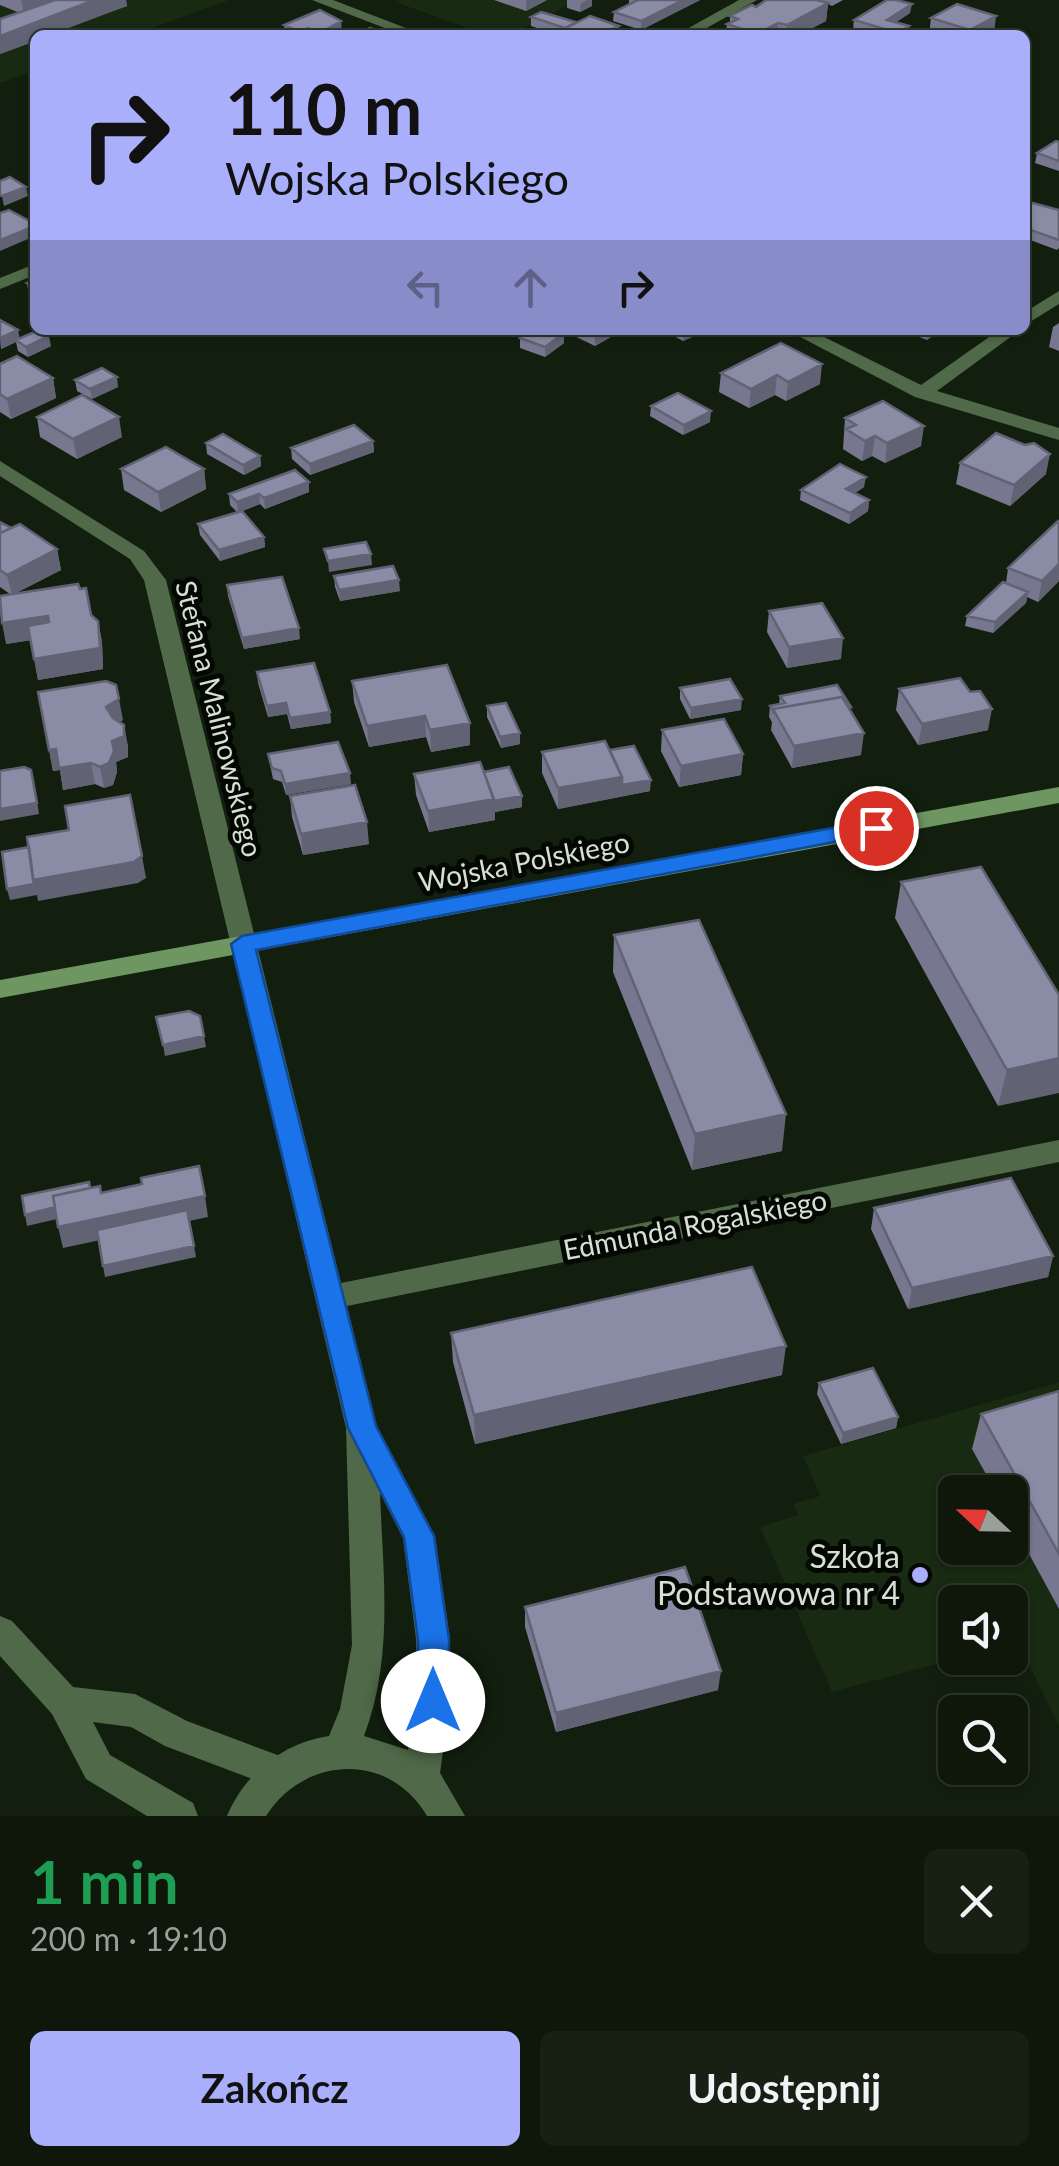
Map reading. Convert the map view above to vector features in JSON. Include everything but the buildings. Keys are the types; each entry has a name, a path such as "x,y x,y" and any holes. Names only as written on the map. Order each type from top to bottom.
{"main road":[{"name":"Wojska Polskiego","path":"0,990 1059,795"}],"street":[{"path":"319,0 403,30"},
{"path":"693,30 750,0"},
{"path":"0,284 30,271"},
{"path":"1030,316 1059,296"},
{"path":"806,335 922,393 1059,434"},
{"path":"922,393 1004,335"},
{"name":"Stefana Malinowskiego","path":"0,466 137,555 156,580 362,1428"},
{"name":"Edmunda Rogalskiego","path":"330,1297 1059,1151"},
{"path":"342,1748 357,1709 369,1645 362,1428"},
{"path":"362,1428 419,1536 433,1640 433,1701 422,1776"},
{"path":"0,1632 64,1702 98,1766 180,1816"},
{"path":"64,1702 135,1711 177,1734 279,1772"},
{"path":"244,1816 251,1802 279,1772 303,1758 342,1748 380,1752 422,1776 448,1816"}],"shaded area":[{"path":"0,0 229,0 147,30 30,30 30,72 0,83"},
{"path":"578,0 520,30 474,30 395,2"},
{"name":"Szkoła Podstawowa nr 4","path":"1059,1382 1059,1726 1028,1662 1028,1585 938,1585 938,1664 832,1692 760,1527 798,1515 794,1504 820,1496 803,1456"}],"place":[{"name":"Szkoła Podstawowa nr 4","path":"920,1575"}],"route":[{"path":"433,1701 433,1640 419,1536 362,1428 242,944 876,828"}]}
